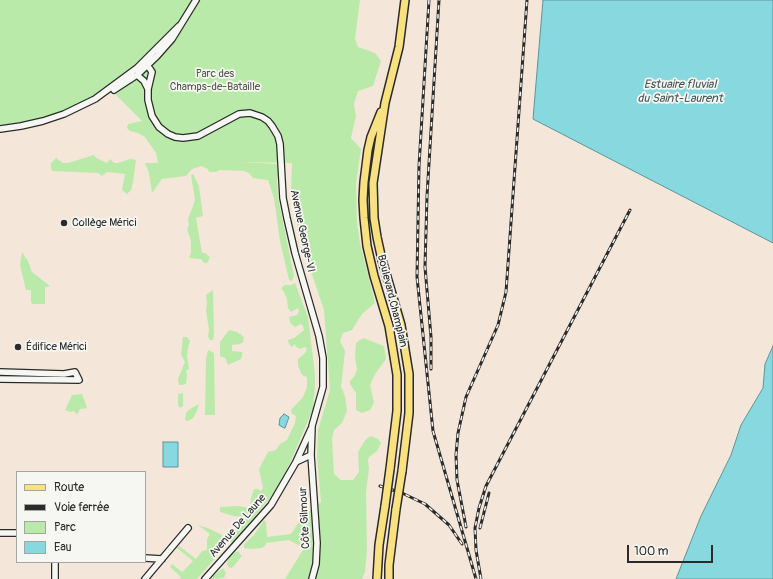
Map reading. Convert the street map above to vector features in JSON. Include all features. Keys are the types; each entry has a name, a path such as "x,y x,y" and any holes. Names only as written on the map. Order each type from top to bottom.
{"main road":[{"name":"Boulevard Champlain","path":"389,579 390,558 409,413 409,374 401,325 382,260 374,218 373,197 375,167 385,103 399,47 405,0"},
{"name":"Boulevard Champlain","path":"377,579 379,545 397,411 397,374 389,326 374,276 367,246 363,200 368,150 371,137 385,103"}],"street":[{"path":"104,94 110,92 137,75 179,26 196,0"},
{"path":"0,129 21,126 57,116 81,106 104,94 146,64"},
{"name":"Avenue George-VI","path":"146,64 152,72 148,89 149,107 152,116 159,127 168,134 175,137 191,138 244,113 255,114 262,117 268,121 275,130 280,144 287,218 295,253 319,336 323,358 323,387 312,426 311,455"},
{"path":"137,75 144,81 148,89"},
{"path":"0,372 55,374 75,372 79,380 0,379"},
{"name":"Avenue De Laune","path":"205,579 271,505 296,462 312,426"},
{"path":"296,462 311,455"},
{"name":"Côte Gilmour","path":"311,455 317,543 316,564 312,579"},
{"path":"145,579 188,528"},
{"path":"0,533 16,533"},
{"path":"146,558 162,559"},
{"path":"54,579 55,563"}],"green space":[{"name":"Parc des Champs-de-Bataille","path":"0,0 360,0 355,39 358,47 375,53 381,61 373,86 358,91 354,104 356,116 351,138 361,149 356,183 357,223 360,243 375,303 362,314 352,330 343,333 340,341 345,351 341,387 345,396 347,411 342,423 334,430 332,438 334,474 341,480 353,480 359,472 358,452 366,439 371,436 378,439 381,443 377,451 369,457 368,460 369,469 366,492 367,550 365,572 362,579 285,579 303,550 300,546 289,540 266,543 265,546 261,548 244,548 244,544 254,535 264,520 266,522 267,537 291,534 302,517 321,502 317,457 318,430 330,390 324,310 300,239 291,192 292,163 240,162 279,164 277,182 278,197 294,276 292,281 289,280 280,241 274,198 268,180 253,178 249,173 244,171 220,170 216,172 209,172 208,169 201,166 192,169 186,176 162,179 152,193 149,173 145,163 158,163 156,153 145,137 130,131 127,128 128,124 142,121 113,92 79,111 47,122 0,128"},
{"path":"94,155 96,158 107,163 110,159 114,163 130,159 136,160 131,190 127,194 122,190 125,174 107,172 102,176 98,173 52,171 51,163 56,158 63,163 68,163"},
{"path":"193,174 199,186 203,216 196,218 202,253 205,253 210,257 207,263 204,263 201,259 189,258 191,253 191,241 187,229 189,225 188,219 195,200 191,175"},
{"path":"22,252 28,261 32,272 50,286 45,287 45,304 32,304 31,290 26,290 20,265"},
{"path":"295,283 308,317 315,374 313,409 290,463 274,493 237,538 231,543 229,535 230,530 247,517 234,516 220,512 220,507 238,506 250,508 254,489 261,491 263,488 259,469 268,452 276,450 280,444 287,440 295,423 296,416 292,414 291,410 303,397 307,387 307,377 302,375 298,366 298,359 305,353 307,348 304,347 301,349 296,347 295,344 292,347 288,340 294,338 304,330 303,326 301,324 295,327 290,323 289,317 297,315 299,311 298,308 291,312 288,308 287,299 281,288 285,285"},
{"path":"213,290 214,335 213,340 210,340 208,336 209,330 206,310 206,295"},
{"path":"229,330 237,332 244,337 243,342 240,344 232,345 232,351 242,352 241,359 228,365 225,358 220,356 220,342"},
{"path":"183,337 187,337 190,341 187,356 189,369 186,371 186,384 179,385 178,379 185,362 181,355"},
{"path":"363,338 384,346 386,359 375,374 370,385 374,403 370,410 362,413 356,410 356,393 350,384 350,381 355,375 357,369 355,358 356,343"},
{"path":"208,350 214,353 215,415 205,415 206,358"},
{"path":"183,393 183,406 180,408 178,405 178,394"},
{"path":"82,394 87,408 80,409 77,415 74,411 70,412 65,410 72,395"},
{"path":"199,404 193,418 188,421 185,420 186,413"},
{"path":"198,525 222,535 223,545 212,562 197,579 181,579 180,576 170,567 172,564 182,572 193,561 177,548 179,546 196,559 202,551 207,550 207,539 210,534"},
{"path":"238,551 242,556 233,567 230,568 227,565 228,558"},
{"path":"223,568 226,573 224,578 213,579 213,576"}],"water":[{"name":"Estuaire fluvial du Saint-Laurent","path":"543,0 773,0 773,243 533,119"},
{"path":"773,346 773,579 676,579 701,516 731,455 741,425 763,388 765,364"},
{"path":"284,414 289,417 285,428 279,425 280,418"},
{"path":"163,442 178,442 178,467 163,467"}],"railway":[{"path":"429,0 419,166 417,277 433,431 476,579"},
{"path":"431,369 431,337 425,267 427,196 439,0"},
{"path":"466,527 457,480 456,455 458,433 466,397 498,325 506,292 527,0"},
{"path":"481,579 476,550 475,528 486,486 630,210"},
{"path":"380,486 402,493 425,504 449,525 462,544"},
{"path":"480,528 489,493"}],"place":[{"name":"Collège Mérici","path":"64,223"},
{"name":"Édifice Mérici","path":"18,347"}]}
